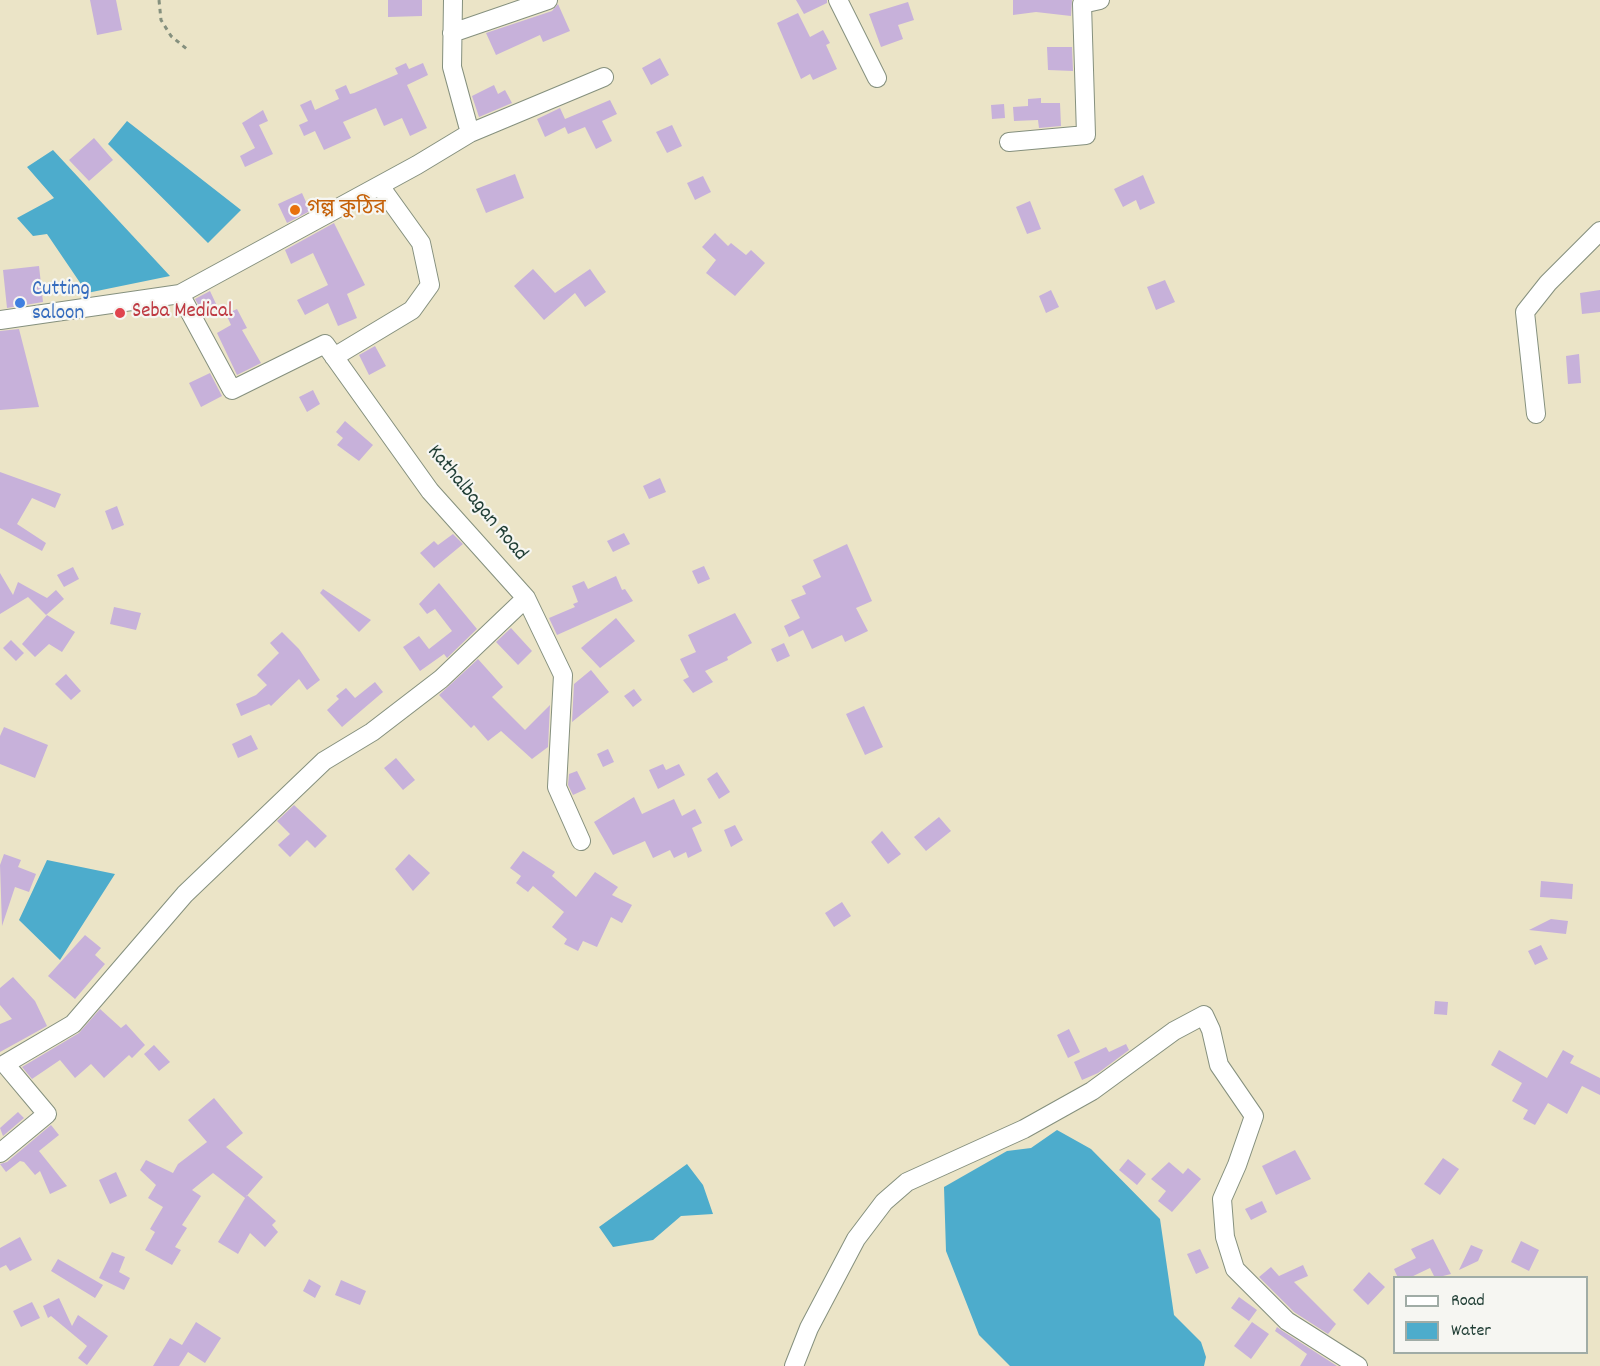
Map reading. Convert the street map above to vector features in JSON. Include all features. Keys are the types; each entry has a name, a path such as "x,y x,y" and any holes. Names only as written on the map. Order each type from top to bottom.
{"street":[{"path":"453,0 452,67 471,133"},
{"path":"452,33 548,0"},
{"path":"838,0 877,78"},
{"path":"1010,142 1086,135 1082,4 1100,0"},
{"path":"0,320 180,294 380,186 471,133 604,77"},
{"path":"180,294 232,390 325,344 334,357 412,310 430,285 421,243 380,186"},
{"path":"1536,414 1525,312 1548,283 1600,231"},
{"name":"Kathalbagan Road","path":"334,357 430,491 526,598 563,675 557,787 581,841"},
{"path":"0,1153 47,1114 5,1064 73,1024 185,894 324,761 372,732 441,679 526,598"},
{"path":"794,1366 809,1328 856,1239 884,1202 907,1182 1024,1129 1092,1091 1174,1031 1204,1015 1211,1030 1219,1065 1254,1116 1238,1165 1222,1199 1225,1237 1235,1269 1287,1321 1358,1366"}],"path":[{"path":"159,0 161,20 171,36 188,50"}],"water":[{"path":"127,121 241,210 208,243 108,144"},
{"path":"53,150 170,276 87,293 47,234 33,236 17,218 54,198 27,167"},
{"path":"47,860 115,874 60,960 19,920"},
{"path":"1057,1130 1091,1149 1160,1219 1174,1315 1201,1342 1206,1357 1204,1366 1010,1366 979,1335 946,1251 944,1187 1007,1151 1031,1148"},
{"path":"687,1164 703,1185 713,1214 681,1216 653,1240 613,1247 599,1227"}],"building":[{"path":"90,0 116,0 122,30 97,35"},
{"path":"388,0 422,0 422,16 388,17"},
{"path":"796,0 827,0 827,3 804,14"},
{"path":"1013,0 1072,0 1071,16 1036,12 1013,15"},
{"path":"908,2 914,20 898,25 903,39 881,47 869,14"},
{"path":"558,4 570,31 543,42 540,35 496,55 486,33 552,11"},
{"path":"798,13 810,37 823,30 830,43 826,45 837,69 813,80 810,74 801,79 777,23"},
{"path":"1047,47 1072,47 1073,71 1048,70"},
{"path":"660,58 669,75 651,85 642,68"},
{"path":"406,63 409,69 423,63 428,75 407,85 427,128 410,136 402,118 384,126 376,108 343,122 351,138 324,150 315,131 304,136 299,125 308,121 300,105 311,100 315,110 339,99 335,90 346,85 350,94 354,93 398,74 395,68"},
{"path":"494,85 498,94 505,90 512,103 479,117 472,96"},
{"path":"1041,98 1041,103 1060,103 1061,126 1039,128 1038,120 1014,121 1013,107 1028,106 1028,99"},
{"path":"610,100 617,114 602,121 612,141 596,149 585,127 568,134 565,127 545,137 537,119 560,108 565,119"},
{"path":"1004,104 1005,118 992,119 991,105"},
{"path":"263,110 268,121 259,125 273,154 245,167 240,156 255,148 242,123"},
{"path":"672,125 682,146 667,153 656,132"},
{"path":"94,138 113,160 89,181 69,160"},
{"path":"515,174 524,198 486,213 476,189"},
{"path":"1143,175 1155,203 1140,210 1136,200 1123,207 1114,189"},
{"path":"703,176 711,192 695,200 687,183"},
{"name":"গল্প কুঠির","path":"302,193 310,211 287,223 278,204"},
{"path":"1030,201 1041,229 1027,234 1016,207"},
{"path":"334,223 365,285 347,294 357,318 338,326 328,303 305,315 297,300 328,285 313,253 291,264 285,250"},
{"path":"715,233 728,246 731,243 746,255 751,250 765,263 735,296 706,273 716,260 702,247"},
{"path":"39,266 43,302 7,308 3,270"},
{"path":"533,269 555,293 590,269 606,292 585,307 575,293 544,320 514,286"},
{"path":"1165,280 1175,302 1156,310 1147,287"},
{"path":"1051,290 1059,307 1046,313 1039,296"},
{"path":"1600,290 1600,312 1582,314 1580,293"},
{"path":"210,291 217,306 203,313 195,299"},
{"path":"237,309 247,328 242,330 261,363 237,375 217,333 231,325 226,314"},
{"path":"19,329 39,407 0,410 0,331"},
{"path":"375,346 386,366 369,375 359,355"},
{"path":"1579,354 1581,383 1568,384 1566,356"},
{"path":"210,373 222,396 201,407 189,383"},
{"path":"313,390 320,404 307,412 299,397"},
{"path":"345,421 373,445 359,461 337,445 343,438 336,432"},
{"path":"0,472 61,494 55,508 32,498 17,524 46,543 42,551 0,528"},
{"path":"660,478 666,492 649,499 643,486"},
{"path":"117,506 124,525 112,530 105,511"},
{"path":"624,533 630,544 613,552 607,541"},
{"path":"453,534 463,544 434,568 420,553 434,541 438,545"},
{"path":"847,544 872,601 856,608 868,631 845,642 842,635 812,649 803,630 789,637 784,626 800,618 791,600 806,594 802,586 821,577 813,560"},
{"path":"704,566 710,579 698,584 692,571"},
{"path":"73,567 79,579 64,587 57,575"},
{"path":"0,573 13,595 18,582 47,598 56,590 64,599 46,615 28,597 0,614"},
{"path":"616,576 622,590 625,589 633,601 557,635 549,618 575,607 573,604 578,602 572,586 584,581 588,589"},
{"path":"439,583 477,629 447,658 444,654 420,671 403,647 419,636 429,649 452,631 435,609 427,614 419,604"},
{"path":"323,589 371,620 359,632 320,593"},
{"path":"114,607 141,613 136,630 110,624"},
{"path":"735,613 752,643 727,657 728,660 705,671 713,682 693,693 683,680 689,677 680,659 696,652 688,635"},
{"path":"47,615 75,632 62,652 49,644 35,657 22,644"},
{"path":"616,618 635,641 600,668 581,648"},
{"path":"511,628 532,651 518,665 496,642"},
{"path":"282,632 299,649 320,680 307,690 299,679 271,706 269,704 241,716 236,704 256,695 267,685 257,675 279,653 270,643"},
{"path":"11,640 24,653 16,661 3,648"},
{"path":"784,643 790,656 777,662 771,649"},
{"path":"478,659 503,687 492,697 525,730 550,705 548,747 532,759 501,731 488,741 474,725 471,728 439,695"},
{"path":"591,670 609,692 572,722 574,684"},
{"path":"66,674 81,691 71,700 55,684"},
{"path":"375,682 383,692 342,727 327,710 339,699 336,696 346,688 355,698"},
{"path":"634,689 642,700 633,707 624,696"},
{"path":"864,706 883,747 865,755 846,714"},
{"path":"4,727 48,745 35,778 0,764 0,736"},
{"path":"251,735 258,749 238,758 232,744"},
{"path":"608,749 614,762 603,767 597,754"},
{"path":"396,758 415,780 403,790 384,768"},
{"path":"663,764 666,770 679,764 685,775 658,789 649,770"},
{"path":"577,771 586,789 573,795 568,785 569,774"},
{"path":"717,772 730,792 719,799 707,779"},
{"path":"634,797 642,814 674,799 682,816 695,809 702,823 692,828 702,851 688,858 686,852 674,858 670,850 653,858 645,841 613,855 594,822"},
{"path":"294,805 327,836 315,848 307,840 290,857 278,845 290,834 277,821"},
{"path":"939,817 951,831 926,851 914,837"},
{"path":"735,825 743,840 731,847 724,830"},
{"path":"882,831 901,854 888,864 871,842"},
{"path":"523,851 555,872 552,876 576,897 595,872 618,887 612,895 632,905 622,923 611,917 597,947 583,941 578,951 564,944 567,939 552,927 564,912 533,886 528,892 516,883 521,876 510,868"},
{"path":"4,854 21,860 18,867 36,874 29,892 15,887 2,926 0,865"},
{"path":"409,854 430,873 413,891 395,869"},
{"path":"1541,881 1573,884 1572,899 1540,897"},
{"path":"842,902 851,916 834,927 825,913"},
{"path":"1551,919 1568,921 1566,934 1529,930"},
{"path":"85,935 101,948 95,955 105,964 75,999 48,976"},
{"path":"1541,945 1548,959 1535,965 1528,951"},
{"path":"13,977 35,1001 47,1026 0,1052 0,1024 12,1019 0,1005 0,988"},
{"path":"1435,1001 1448,1002 1447,1015 1434,1014"},
{"path":"100,1009 121,1028 126,1024 145,1045 132,1058 129,1055 104,1078 91,1064 75,1078 60,1060 32,1079 22,1067 79,1033"},
{"path":"1069,1029 1080,1052 1068,1058 1057,1035"},
{"path":"1126,1044 1129,1050 1098,1073 1082,1080 1074,1062 1106,1047 1109,1052"},
{"path":"154,1045 170,1062 159,1071 144,1054"},
{"path":"1499,1050 1547,1078 1563,1050 1574,1056 1570,1063 1600,1078 1600,1095 1582,1086 1567,1114 1548,1103 1535,1125 1523,1119 1528,1110 1512,1101 1522,1083 1491,1065"},
{"path":"214,1098 243,1133 226,1147 263,1177 245,1198 213,1173 192,1190 201,1196 182,1225 187,1228 175,1247 181,1250 172,1265 145,1250 155,1232 150,1229 163,1207 148,1198 156,1185 140,1170 146,1160 173,1173 178,1164 207,1142 188,1120"},
{"path":"18,1112 24,1118 3,1136 0,1128"},
{"path":"51,1125 59,1135 39,1151 67,1186 50,1194 40,1171 35,1175 24,1162 20,1161 6,1172 0,1164 7,1162"},
{"path":"1295,1150 1311,1179 1276,1195 1262,1166"},
{"path":"1443,1158 1459,1169 1440,1195 1424,1184"},
{"path":"1128,1159 1146,1174 1137,1185 1119,1170"},
{"path":"1169,1162 1183,1174 1188,1168 1201,1179 1172,1212 1158,1201 1166,1191 1151,1179"},
{"path":"116,1172 127,1196 110,1204 99,1180"},
{"path":"247,1195 276,1221 272,1225 278,1232 265,1247 250,1233 238,1254 218,1242"},
{"path":"1262,1201 1267,1212 1251,1220 1245,1209"},
{"path":"20,1237 32,1260 10,1271 6,1265 0,1268 0,1248"},
{"path":"1433,1239 1451,1274 1434,1276 1430,1268 1413,1276 1397,1276 1394,1269 1416,1258 1411,1249"},
{"path":"1521,1241 1539,1250 1529,1271 1511,1262"},
{"path":"1471,1245 1483,1250 1478,1261 1459,1270"},
{"path":"1200,1249 1209,1268 1196,1274 1187,1254"},
{"path":"112,1252 125,1257 119,1272 130,1278 124,1290 99,1278"},
{"path":"58,1259 103,1285 95,1298 51,1271"},
{"path":"1303,1265 1308,1276 1294,1282 1336,1324 1328,1334 1294,1312 1259,1277 1271,1267 1279,1276"},
{"path":"1369,1272 1385,1287 1368,1305 1353,1290"},
{"path":"309,1279 321,1286 315,1298 303,1291"},
{"path":"341,1280 366,1291 360,1305 335,1295"},
{"path":"1239,1297 1257,1310 1249,1321 1231,1308"},
{"path":"59,1298 72,1326 78,1315 108,1336 87,1365 78,1358 87,1346 51,1316 48,1318 43,1306"},
{"path":"32,1302 40,1318 21,1327 13,1311"},
{"path":"196,1322 221,1338 205,1363 188,1352 179,1366 153,1366 170,1338 182,1345"},
{"path":"1252,1322 1269,1334 1251,1359 1234,1346"},
{"path":"1277,1327 1337,1366 1300,1366 1307,1354 1275,1331"}],"place":[{"name":"গল্প কুঠির","path":"295,210"},
{"name":"Cutting saloon","path":"20,303"},
{"name":"Seba Medical","path":"120,313"}]}
